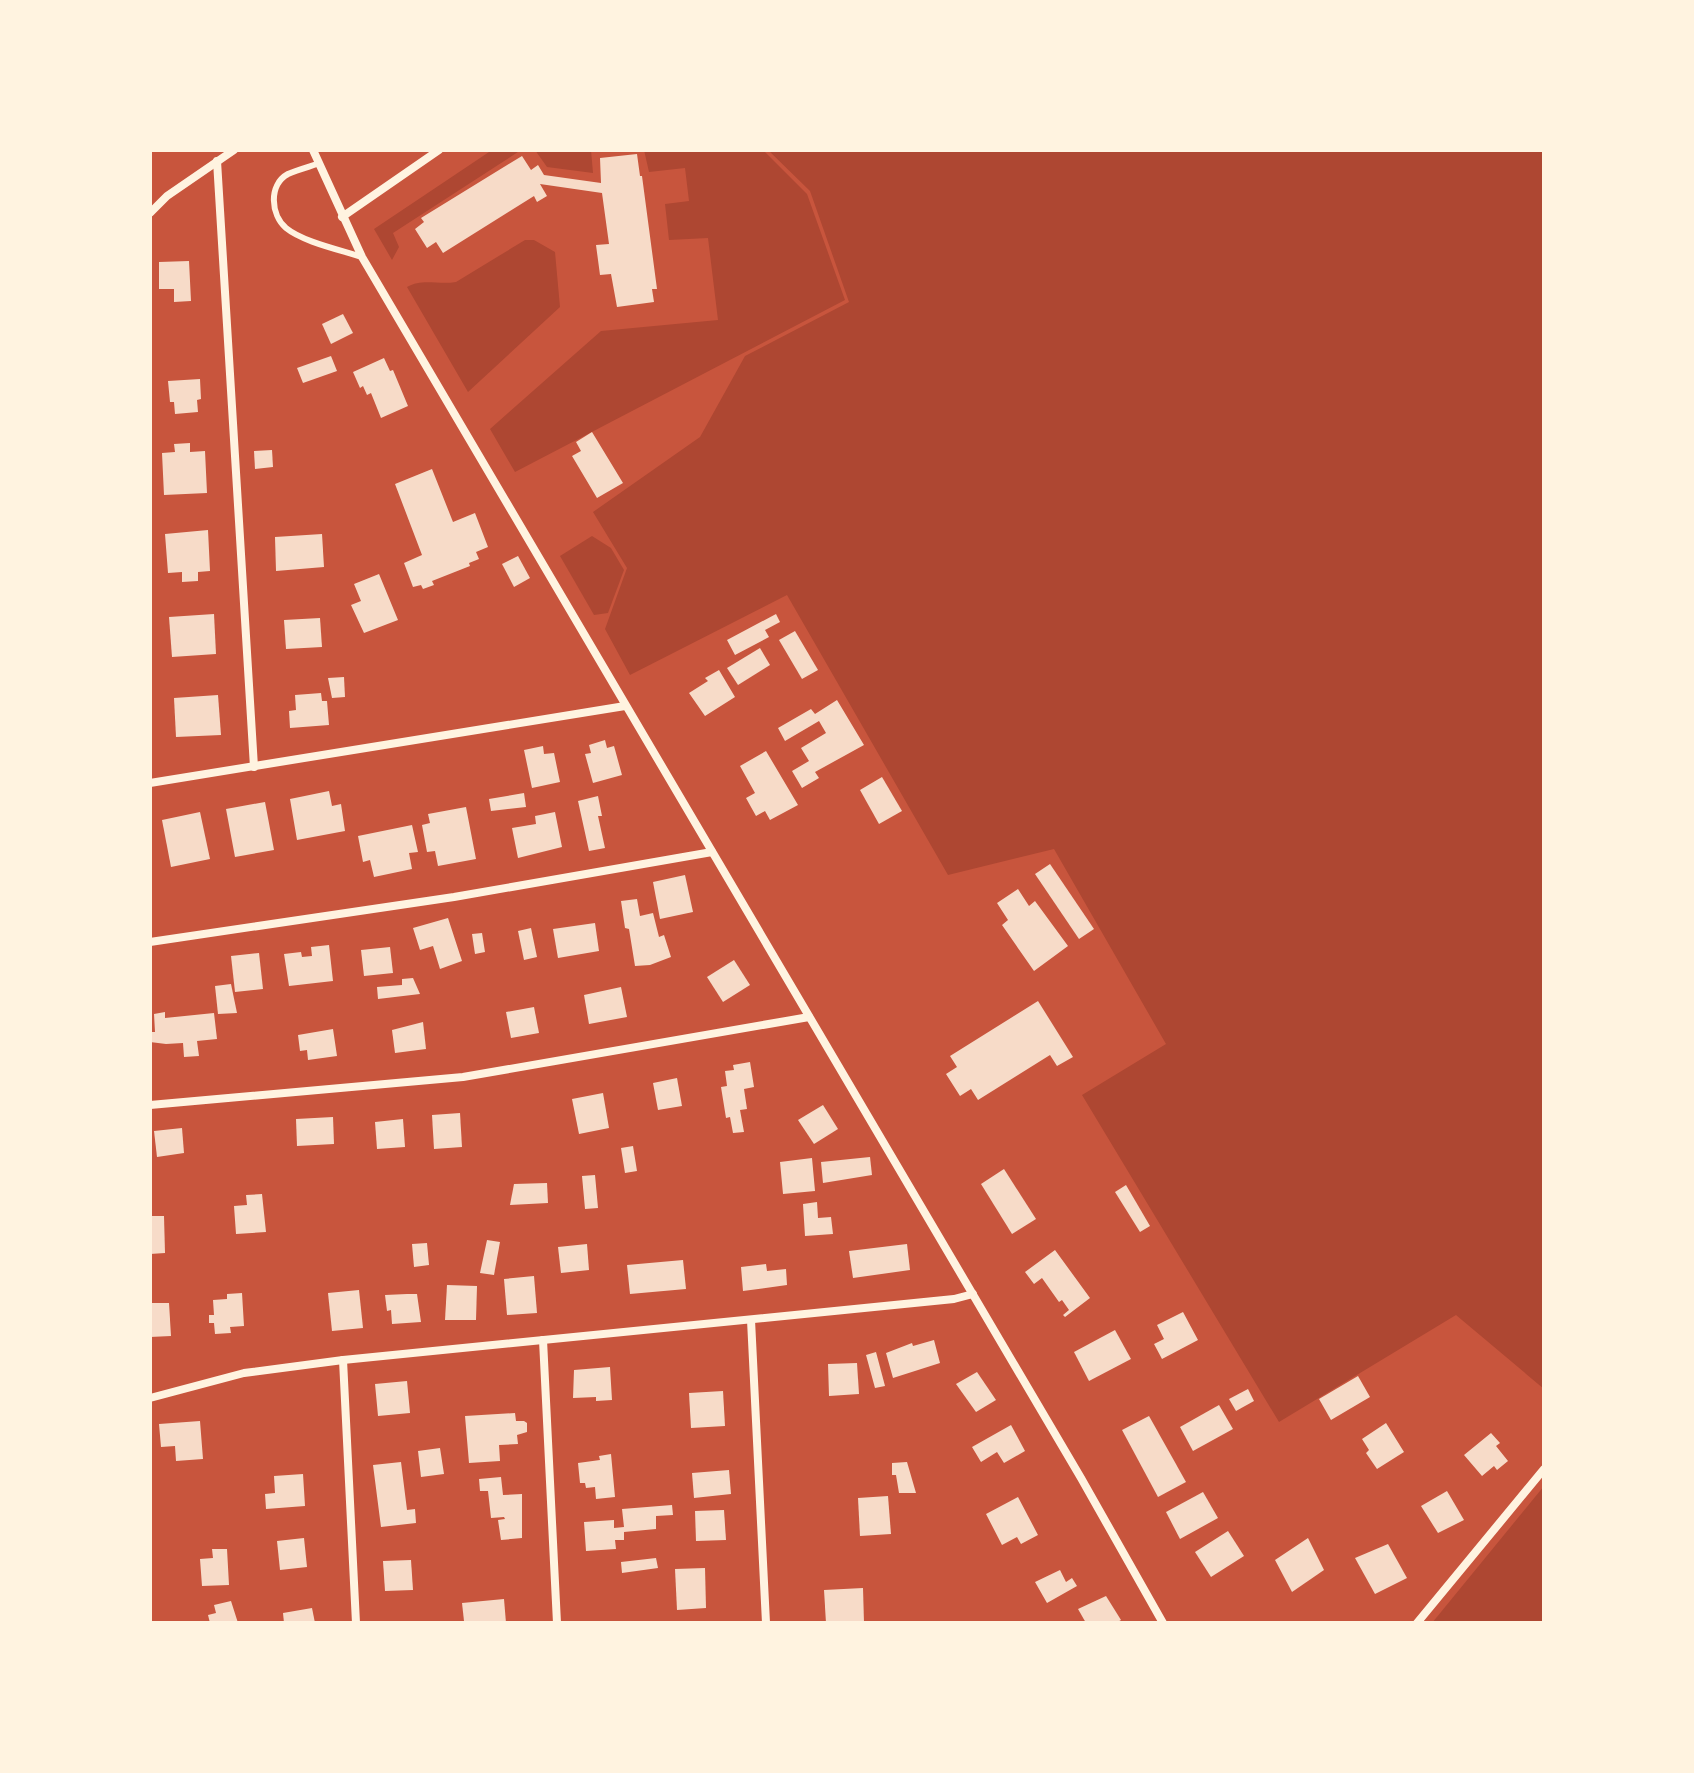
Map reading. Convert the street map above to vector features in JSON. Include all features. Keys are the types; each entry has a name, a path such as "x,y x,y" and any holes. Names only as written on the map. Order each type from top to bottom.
{"street":[{"path":"150,213 167,196 234,150"},
{"path":"313,150 362,257 973,1294 1163,1623"},
{"path":"342,217 439,150"},
{"path":"217,161 254,767"},
{"path":"150,783 625,706"},
{"path":"150,942 454,897 712,852"},
{"path":"150,1105 463,1077 809,1017"},
{"path":"150,1398 244,1373 343,1360 954,1299 973,1294"},
{"path":"751,1320 766,1623"},
{"path":"543,1340 557,1623"},
{"path":"343,1360 356,1623"},
{"path":"1417,1623 1544,1469"}],"lane":[{"path":"317,164 281,179 273,201 277,217 297,234 362,257"}],"shaded area":[{"path":"492,150 521,150 393,233 399,247 392,260 374,229"},
{"path":"535,150 591,150 593,173 547,167"},
{"path":"644,150 763,150 807,194 845,300 515,472 490,429 601,331 718,320 708,238 669,240 665,204 689,201 685,168 649,172"},
{"path":"768,150 1544,150 1544,1389 1456,1315 1279,1422 1082,1095 1166,1044 1054,849 948,875 787,595 630,675 605,629 627,568 593,512 700,437 745,356 849,302 810,191"},
{"path":"525,240 534,240 555,252 560,307 468,392 407,287 418,283 456,282"},
{"path":"592,536 611,548 624,570 608,613 594,615 560,556"},
{"path":"1544,1486 1544,1623 1432,1623"}],"building":[{"path":"637,154 657,289 652,289 654,302 617,307 611,274 600,275 596,245 609,244 602,193 540,184 547,196 537,202 534,196 443,253 436,242 427,248 415,229 424,222 421,218 522,156 531,170 538,165 544,175 601,183 600,158"},
{"path":"189,261 191,301 174,302 174,289 159,289 159,262"},
{"path":"343,314 353,333 331,344 322,324"},
{"path":"331,356 337,371 303,383 297,368"},
{"path":"384,358 390,371 393,370 408,406 381,418 371,393 367,395 363,386 360,388 353,372"},
{"path":"200,379 198,412 175,414 174,402 170,402 168,381"},
{"path":"592,432 623,483 597,498 572,456 581,451 576,442"},
{"path":"190,443 190,452 205,451 207,493 164,495 162,453 175,452 174,444"},
{"path":"272,450 273,467 255,469 254,451"},
{"path":"432,469 453,522 475,513 488,547 476,552 479,559 469,563 470,566 432,581 434,585 423,589 421,585 413,587 404,563 422,555 395,484"},
{"path":"208,530 210,571 198,572 198,581 182,582 182,572 168,573 165,534"},
{"path":"322,534 324,567 276,571 275,537"},
{"path":"518,556 530,578 514,587 502,564"},
{"path":"379,574 398,620 364,633 351,605 361,601 354,584"},
{"path":"214,614 216,654 172,657 169,617"},
{"path":"776,614 780,622 765,630 769,637 735,655 727,640"},
{"path":"320,618 322,647 286,649 284,620"},
{"path":"795,631 818,670 802,679 779,640"},
{"path":"760,648 770,665 738,685 727,668"},
{"path":"719,670 735,697 705,716 689,693"},
{"path":"344,677 345,697 332,698 328,678"},
{"path":"321,693 322,701 327,701 329,725 290,728 289,711 296,710 295,695"},
{"path":"218,695 221,735 176,737 174,698"},
{"path":"837,700 864,745 815,772 819,778 802,788 792,771 809,761 801,748 826,733 819,721 785,741 778,728 811,709 815,714"},
{"path":"605,740 607,748 614,746 622,775 593,783 585,754 591,753 589,745"},
{"path":"543,746 544,754 554,753 560,782 532,788 524,750"},
{"path":"766,751 798,805 770,820 765,811 756,816 746,798 755,793 740,766"},
{"path":"882,777 902,811 879,824 860,790"},
{"path":"329,791 332,806 341,804 345,831 297,840 290,799"},
{"path":"524,793 526,807 491,811 489,799"},
{"path":"598,796 602,816 598,816 605,848 589,851 578,801"},
{"path":"265,802 274,850 235,857 226,809"},
{"path":"466,807 476,859 438,866 435,851 427,852 422,825 430,823 428,814"},
{"path":"200,812 210,859 171,867 162,820"},
{"path":"555,812 562,847 518,858 512,828 536,824 535,816"},
{"path":"412,825 418,852 409,853 412,869 374,877 370,860 363,862 358,836"},
{"path":"1050,864 1094,929 1079,939 1035,874"},
{"path":"685,875 693,912 660,919 653,882"},
{"path":"1018,889 1029,906 1035,901 1068,946 1034,971 1002,925 1008,920 997,903"},
{"path":"637,899 640,916 653,913 659,937 664,935 671,957 650,965 635,966 629,929 625,928 621,901"},
{"path":"448,918 462,961 440,969 433,946 420,950 413,928"},
{"path":"595,923 599,951 558,958 553,929"},
{"path":"531,928 537,957 524,960 518,931"},
{"path":"482,933 485,952 475,954 472,934"},
{"path":"329,945 333,981 289,986 284,954 301,952 302,957 312,956 311,947"},
{"path":"390,947 393,973 364,976 361,950"},
{"path":"259,953 263,989 235,992 231,956"},
{"path":"734,960 750,985 723,1002 707,977"},
{"path":"413,978 420,994 378,999 377,987 402,985 402,979"},
{"path":"231,984 237,1013 218,1014 215,986"},
{"path":"621,987 627,1017 589,1024 584,995"},
{"path":"1038,1001 1073,1057 1057,1066 1050,1055 978,1100 971,1089 960,1096 946,1074 957,1067 950,1056"},
{"path":"534,1007 539,1033 511,1038 506,1012"},
{"path":"165,1012 165,1018 214,1013 217,1039 197,1041 199,1056 184,1057 183,1043 150,1042 150,1032 155,1032 154,1014"},
{"path":"423,1022 426,1049 395,1053 392,1030"},
{"path":"333,1029 337,1056 308,1060 307,1050 300,1051 298,1035"},
{"path":"750,1062 754,1087 744,1089 747,1109 740,1110 744,1132 733,1133 730,1117 726,1118 721,1087 727,1086 725,1071 734,1070 733,1065"},
{"path":"677,1078 682,1106 658,1110 653,1083"},
{"path":"603,1093 609,1128 579,1134 572,1099"},
{"path":"823,1105 838,1129 814,1144 798,1120"},
{"path":"460,1113 462,1147 434,1149 432,1115"},
{"path":"333,1117 334,1144 297,1146 296,1119"},
{"path":"403,1119 405,1147 377,1149 375,1122"},
{"path":"182,1128 184,1153 157,1157 154,1131"},
{"path":"633,1146 637,1171 625,1173 621,1148"},
{"path":"870,1157 872,1175 823,1183 821,1162"},
{"path":"812,1158 815,1191 783,1194 780,1162"},
{"path":"1004,1169 1036,1219 1012,1234 981,1184"},
{"path":"595,1175 598,1208 585,1209 582,1176"},
{"path":"547,1183 548,1203 510,1205 514,1184"},
{"path":"1126,1185 1150,1226 1140,1232 1115,1192"},
{"path":"262,1194 266,1232 236,1234 234,1206 247,1205 246,1195"},
{"path":"817,1202 818,1218 831,1217 833,1234 805,1236 803,1204"},
{"path":"150,1216 164,1216 165,1253 150,1254"},
{"path":"487,1240 500,1242 494,1275 480,1273"},
{"path":"427,1243 429,1265 414,1267 412,1244"},
{"path":"587,1244 589,1270 561,1273 558,1247"},
{"path":"907,1244 910,1270 853,1278 849,1251"},
{"path":"1055,1250 1090,1298 1065,1317 1063,1315 1069,1310 1062,1300 1059,1302 1042,1278 1034,1284 1025,1272"},
{"path":"683,1260 686,1289 630,1294 627,1265"},
{"path":"766,1264 767,1271 786,1269 787,1285 743,1291 741,1267"},
{"path":"534,1276 537,1313 507,1315 504,1279"},
{"path":"447,1285 477,1286 476,1320 445,1320"},
{"path":"359,1290 363,1328 332,1331 328,1293"},
{"path":"242,1293 244,1326 230,1327 231,1333 215,1334 214,1323 209,1323 209,1315 214,1315 213,1300 227,1299 227,1294"},
{"path":"417,1294 421,1322 392,1324 385,1295"},
{"path":"150,1303 169,1303 171,1336 150,1337"},
{"path":"1183,1312 1198,1340 1162,1359 1154,1344 1164,1339 1157,1325"},
{"path":"1115,1330 1131,1359 1089,1381 1074,1352"},
{"path":"934,1340 940,1363 893,1378 886,1353 912,1343 913,1346"},
{"path":"876,1352 885,1386 875,1388 866,1355"},
{"path":"857,1363 859,1394 829,1396 828,1364"},
{"path":"610,1367 612,1400 573,1398 574,1370"},
{"path":"977,1372 996,1400 976,1412 956,1384"},
{"path":"1358,1376 1370,1397 1331,1420 1319,1399"},
{"path":"407,1381 410,1413 378,1416 375,1384"},
{"path":"1248,1389 1254,1401 1236,1411 1229,1399"},
{"path":"723,1391 725,1426 691,1428 689,1393"},
{"path":"1219,1405 1233,1429 1193,1451 1180,1427"},
{"path":"515,1413 516,1421 527,1423 527,1432 517,1435 518,1444 499,1445 500,1461 469,1463 465,1416"},
{"path":"1149,1416 1186,1482 1158,1497 1122,1430"},
{"path":"200,1421 203,1459 176,1461 175,1446 161,1447 159,1424"},
{"path":"1386,1423 1404,1452 1377,1469 1366,1453 1369,1450 1362,1439"},
{"path":"1011,1425 1025,1451 1004,1463 997,1452 981,1462 972,1447"},
{"path":"1491,1433 1500,1443 1496,1446 1508,1461 1497,1470 1494,1466 1482,1476 1464,1455"},
{"path":"440,1448 444,1474 421,1477 418,1451"},
{"path":"611,1454 615,1497 596,1499 595,1487 586,1488 585,1483 580,1483 578,1463 600,1460 599,1456"},
{"path":"401,1462 407,1510 415,1509 416,1523 381,1527 373,1465"},
{"path":"907,1462 916,1493 899,1493 896,1475 892,1475 892,1463"},
{"path":"729,1470 731,1494 694,1498 692,1473"},
{"path":"303,1474 305,1506 266,1509 265,1494 275,1493 274,1476"},
{"path":"501,1477 503,1495 522,1494 522,1538 501,1540 498,1520 505,1519 491,1518 488,1491 480,1491 479,1479"},
{"path":"1447,1491 1464,1520 1438,1533 1421,1506"},
{"path":"1203,1492 1218,1518 1180,1539 1166,1512"},
{"path":"888,1496 891,1534 860,1536 858,1498"},
{"path":"1018,1497 1038,1535 1021,1544 1017,1537 1002,1545 986,1514"},
{"path":"672,1505 673,1515 656,1516 656,1529 624,1532 624,1540 615,1540 616,1549 586,1551 584,1522 614,1520 614,1528 624,1527 622,1509"},
{"path":"724,1510 726,1540 696,1541 695,1511"},
{"path":"1228,1531 1244,1556 1211,1577 1195,1552"},
{"path":"304,1538 307,1567 280,1570 277,1541"},
{"path":"1308,1538 1324,1570 1292,1592 1275,1560"},
{"path":"1388,1544 1407,1578 1375,1594 1355,1558"},
{"path":"212,1549 227,1549 229,1585 202,1586 200,1559 213,1558"},
{"path":"656,1558 658,1568 622,1573 621,1562"},
{"path":"411,1560 413,1590 385,1591 383,1561"},
{"path":"705,1568 706,1608 677,1610 675,1569"},
{"path":"1060,1570 1066,1582 1072,1578 1077,1586 1047,1603 1035,1582"},
{"path":"863,1588 864,1623 826,1623 824,1590"},
{"path":"1106,1596 1121,1620 1116,1623 1086,1623 1078,1609"},
{"path":"504,1599 506,1623 464,1621 462,1603"},
{"path":"231,1601 238,1623 210,1623 208,1615 216,1613 214,1605"},
{"path":"312,1608 315,1623 284,1623 283,1613"}]}
